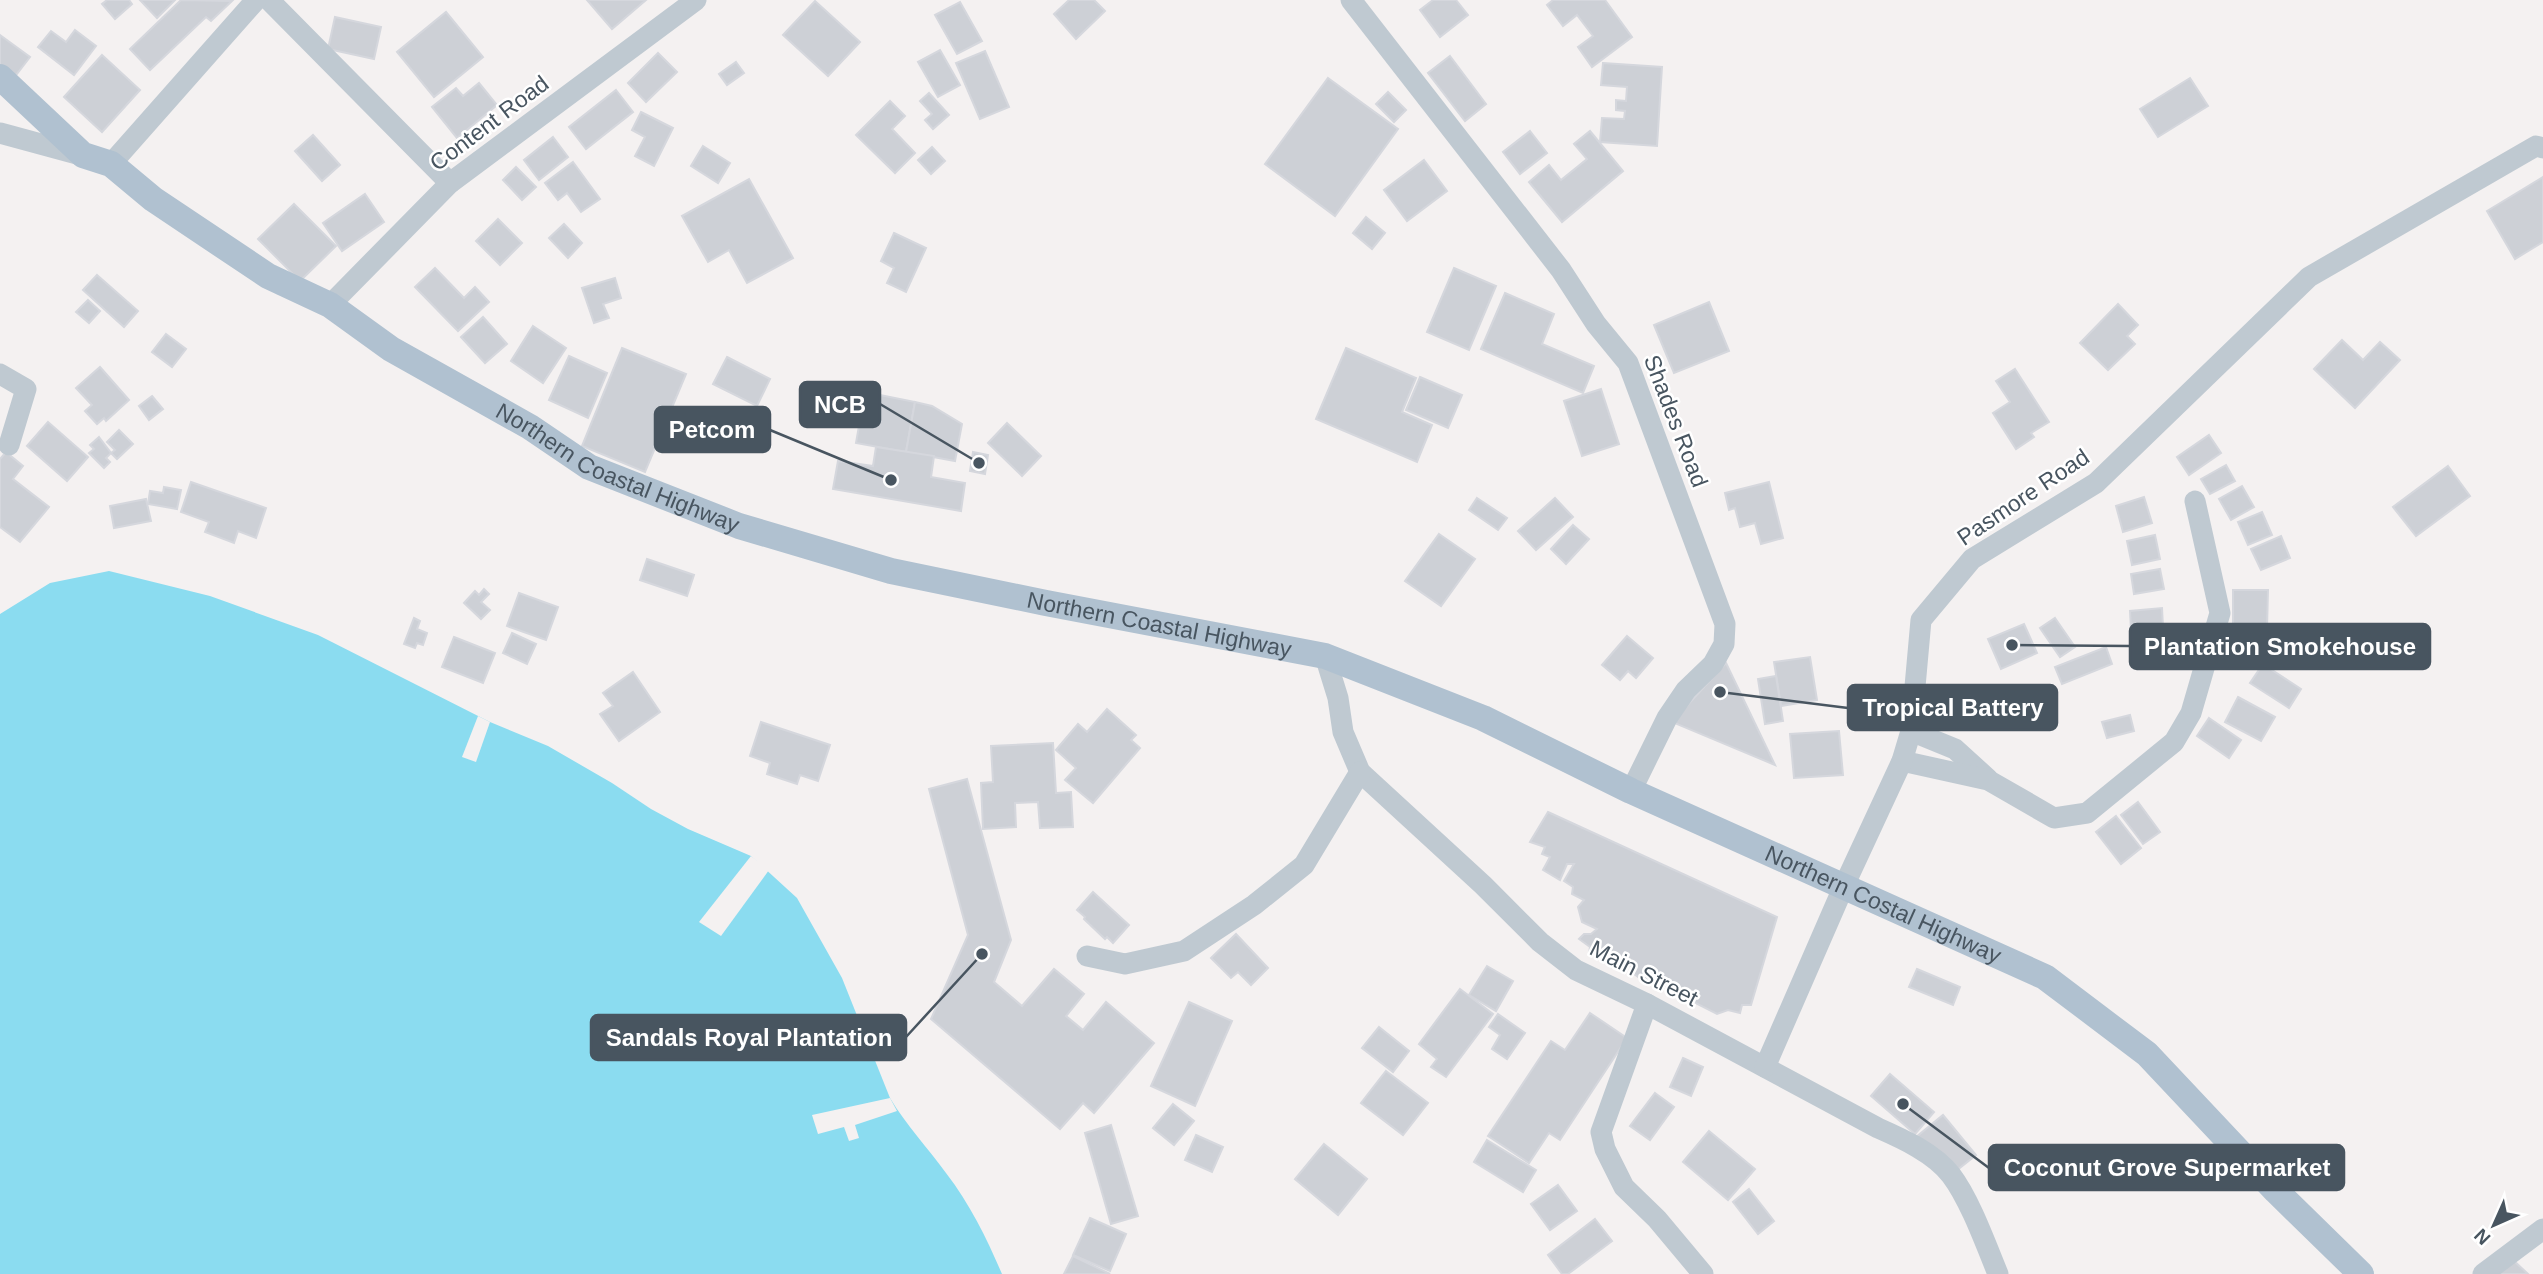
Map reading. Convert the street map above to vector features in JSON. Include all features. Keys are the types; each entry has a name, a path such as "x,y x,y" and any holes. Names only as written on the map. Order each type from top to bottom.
{"main road":[{"name":"Northern Coastal Highway","path":"0,77 83,155 111,164 153,200 268,276 330,306 391,349 530,427 589,467 739,526 891,571 1325,656"},
{"name":"Northern Costal Highway","path":"1325,656 1483,718 1631,791 2045,977 2147,1054 2276,1191 2361,1274"}],"street":[{"path":"111,164 256,0"},
{"path":"269,0 450,183"},
{"name":"Content Road","path":"330,306 450,183 696,0"},
{"name":"Shades Road","path":"1351,0 1561,270 1596,324 1628,363 1725,624 1724,644 1713,664 1686,690 1667,718 1631,791"},
{"path":"0,133 83,155"},
{"name":"Pasmore Road","path":"1765,1067 1902,761 1911,731 1921,620 1972,559 2096,482 2309,277 2536,146 2543,148"},
{"path":"0,374 26,389 9,445"},
{"path":"1911,731 1955,749 1988,780 2054,818 2087,813 2174,742 2191,713 2220,613 2195,502"},
{"name":"Main Street","path":"1325,656 1338,698 1343,732 1360,772 1483,885 1540,942 1576,970 1647,1004 1878,1128 1916,1145 1951,1174 1978,1225 1998,1274"},
{"path":"1902,761 1988,780"},
{"path":"1087,956 1125,964 1184,951 1254,905 1304,864 1360,772"},
{"path":"1647,1004 1601,1132 1605,1149 1624,1187 1657,1219 1703,1274"},
{"path":"2483,1274 2543,1230"}],"water":[{"path":"109,571 210,596 318,635 490,722 548,746 651,809 688,829 751,856 797,898 842,978 890,1098 963,1197 1002,1274 0,1274 0,614 50,583"}],"pier":[{"path":"478,716 490,722 476,762 462,757"},
{"path":"751,856 769,870 721,936 699,922"},
{"path":"890,1098 897,1111 855,1125 859,1138 849,1141 844,1127 818,1134 812,1115"}],"building":[{"path":"107,0 129,0 132,4 115,19 102,4"},
{"path":"140,0 175,0 157,18"},
{"path":"181,0 232,1 211,21 206,17 150,70 130,49"},
{"path":"587,0 646,0 612,29"},
{"path":"1069,0 1094,0 1105,11 1076,39 1054,14"},
{"path":"1433,0 1456,0 1468,15 1440,37 1420,10"},
{"path":"1553,0 1605,0 1632,37 1592,67 1578,47 1593,36 1577,15 1563,26 1547,5"},
{"path":"815,1 860,42 828,76 783,35"},
{"path":"960,2 982,41 957,54 935,15"},
{"path":"446,12 483,57 434,97 397,52"},
{"path":"335,17 381,27 374,59 328,49"},
{"path":"75,30 96,46 74,75 38,47 51,31 66,42"},
{"path":"0,35 30,57 13,79 0,69"},
{"path":"940,50 960,85 938,97 918,62"},
{"path":"985,51 1009,107 980,119 956,63"},
{"path":"658,53 677,72 646,102 628,83"},
{"path":"102,55 140,90 102,132 64,97"},
{"path":"1450,56 1486,104 1465,121 1428,73"},
{"path":"736,62 744,73 727,85 719,74"},
{"path":"1603,63 1662,67 1657,146 1600,142 1602,118 1624,119 1625,111 1616,110 1616,100 1626,101 1627,87 1601,85"},
{"path":"1328,78 1398,129 1335,216 1265,164"},
{"path":"2190,78 2208,106 2158,137 2140,109"},
{"path":"479,83 497,105 457,138 432,107 456,88 463,96"},
{"path":"616,90 633,112 586,149 569,127"},
{"path":"1388,92 1406,110 1394,122 1376,104"},
{"path":"929,93 949,115 933,129 925,120 932,114 920,101"},
{"path":"890,101 905,116 892,129 915,153 895,173 856,135"},
{"path":"641,112 673,128 654,166 635,156 645,137 632,130"},
{"path":"1530,131 1547,153 1520,174 1503,152"},
{"path":"1590,131 1623,171 1562,222 1529,182 1549,165 1561,180 1587,159 1574,144"},
{"path":"313,135 340,165 322,181 295,151"},
{"path":"553,137 568,157 539,180 524,160"},
{"path":"703,146 730,163 718,183 691,166"},
{"path":"932,147 945,161 931,174 918,160"},
{"path":"1424,160 1447,191 1407,221 1384,190"},
{"path":"573,162 600,199 581,212 567,193 558,200 545,183"},
{"path":"516,167 536,187 522,200 503,180"},
{"path":"2543,177 2543,242 2515,259 2487,211"},
{"path":"749,179 793,258 747,283 729,250 708,262 682,216"},
{"path":"365,194 384,222 342,251 323,223"},
{"path":"294,204 336,246 300,281 258,239"},
{"path":"1366,217 1385,233 1372,249 1353,233"},
{"path":"498,219 522,243 500,265 476,241"},
{"path":"564,224 582,243 568,258 549,238"},
{"path":"894,233 926,248 906,292 887,283 894,268 881,261"},
{"path":"435,268 464,298 475,287 489,302 458,331 415,287"},
{"path":"1454,268 1496,286 1469,350 1427,332"},
{"path":"97,275 138,311 124,327 83,290"},
{"path":"615,278 621,298 603,304 609,318 594,323 582,288"},
{"path":"1505,293 1554,314 1542,344 1594,366 1583,393 1481,349"},
{"path":"88,300 100,311 89,323 76,312"},
{"path":"1709,302 1729,351 1674,373 1654,325"},
{"path":"2118,304 2138,325 2127,336 2135,344 2108,370 2080,343"},
{"path":"483,317 507,344 485,363 461,337"},
{"path":"533,326 566,348 543,383 511,361"},
{"path":"166,334 186,349 172,367 152,352"},
{"path":"2342,340 2363,360 2380,342 2400,360 2355,408 2314,369"},
{"path":"622,348 686,374 645,472 582,446"},
{"path":"1346,348 1416,378 1402,412 1432,425 1417,462 1316,419"},
{"path":"569,356 607,373 588,418 549,400"},
{"path":"727,357 770,379 757,406 713,384"},
{"path":"100,367 129,400 106,421 104,418 97,424 85,411 92,405 76,388"},
{"path":"2015,369 2049,422 2031,433 2034,437 2016,449 1993,413 2010,402 1996,381"},
{"path":"1420,377 1462,395 1448,428 1406,410"},
{"path":"1601,389 1619,444 1582,456 1564,401"},
{"path":"865,392 915,402 906,452 856,443"},
{"path":"152,396 163,409 149,420 139,406"},
{"path":"915,402 932,406 962,424 955,461 906,452"},
{"path":"48,422 88,457 67,481 27,446"},
{"path":"1007,423 1041,456 1022,476 988,443"},
{"path":"119,430 133,444 117,459 111,453 115,450 107,442"},
{"path":"2209,435 2221,453 2189,475 2177,457"},
{"path":"99,437 111,453 106,458 110,462 104,468 89,453 94,449 90,445"},
{"path":"876,447 934,456 931,477 965,483 961,511 833,489 838,461 873,466"},
{"path":"6,452 23,466 13,479 49,507 20,542 0,527 0,459"},
{"path":"973,452 988,455 985,474 970,471"},
{"path":"2226,465 2235,481 2210,494 2201,479"},
{"path":"2448,466 2470,496 2416,536 2393,507"},
{"path":"191,482 266,508 256,538 238,531 234,543 205,532 209,522 181,512"},
{"path":"1769,482 1783,538 1761,544 1755,523 1740,527 1735,508 1729,510 1725,493"},
{"path":"2242,486 2254,507 2231,520 2219,499"},
{"path":"164,487 181,490 177,509 148,504 150,491 163,493"},
{"path":"2144,497 2152,523 2123,532 2116,506"},
{"path":"1477,498 1507,518 1498,530 1469,510"},
{"path":"1555,498 1573,517 1536,550 1518,531"},
{"path":"146,499 151,521 114,528 110,506"},
{"path":"2262,512 2272,535 2248,545 2238,522"},
{"path":"1573,525 1589,539 1566,564 1551,549"},
{"path":"1439,534 1475,559 1441,606 1405,581"},
{"path":"2155,535 2160,559 2132,565 2127,541"},
{"path":"2281,536 2290,558 2261,570 2251,549"},
{"path":"647,559 694,575 687,596 640,580"},
{"path":"2160,569 2164,589 2134,594 2131,574"},
{"path":"484,589 489,594 481,602 490,610 481,619 464,603 475,591 479,595"},
{"path":"2233,590 2268,590 2267,629 2233,629"},
{"path":"519,593 558,607 546,640 507,626"},
{"path":"2162,608 2163,627 2131,630 2130,611"},
{"path":"414,618 420,621 417,629 427,633 423,645 417,643 415,648 404,644"},
{"path":"2055,618 2075,647 2060,657 2040,628"},
{"path":"2024,624 2037,653 2001,669 1988,639"},
{"path":"512,633 536,644 527,664 503,653"},
{"path":"1627,636 1653,658 1636,678 1628,671 1620,680 1602,665"},
{"path":"454,637 495,653 483,683 442,667"},
{"path":"2106,647 2112,664 2062,684 2055,667"},
{"path":"1810,657 1817,700 1781,706 1774,662"},
{"path":"1726,663 1775,765 1672,722"},
{"path":"2263,664 2301,689 2289,708 2250,683"},
{"path":"633,672 660,712 619,741 600,714 613,706 603,693"},
{"path":"1776,676 1783,721 1765,724 1758,679"},
{"path":"2238,697 2275,717 2261,741 2225,722"},
{"path":"1107,709 1136,735 1131,740 1140,748 1093,803 1065,780 1076,768 1056,750 1078,724 1087,732"},
{"path":"2130,715 2134,731 2107,738 2102,722"},
{"path":"2209,718 2241,740 2229,758 2197,736"},
{"path":"761,722 830,745 818,781 800,775 797,784 767,774 770,763 750,756"},
{"path":"1839,731 1843,775 1794,778 1790,734"},
{"path":"1053,743 1056,793 1071,792 1073,827 1040,828 1038,802 1015,803 1016,827 983,829 981,783 993,782 991,746"},
{"path":"967,779 1011,940 994,982 1022,1006 1054,969 1084,994 1066,1016 1083,1030 1106,1002 1154,1043 1094,1113 1083,1103 1060,1129 931,1019 968,935 929,789"},
{"path":"2138,802 2160,832 2143,844 2121,815"},
{"path":"1548,812 1777,917 1751,1005 1742,1005 1740,1013 1728,1010 1717,1014 1662,986 1656,976 1645,982 1634,974 1633,967 1616,961 1612,964 1589,954 1590,947 1579,939 1597,929 1582,922 1578,907 1584,900 1572,894 1573,887 1564,881 1574,864 1567,864 1560,880 1543,870 1550,857 1542,854 1545,847 1530,842"},
{"path":"2116,816 2141,848 2121,864 2096,832"},
{"path":"1093,892 1129,925 1113,943 1107,937 1105,939 1077,910"},
{"path":"1236,934 1268,968 1251,985 1238,972 1231,978 1211,958"},
{"path":"1487,966 1513,981 1496,1011 1469,995"},
{"path":"1917,969 1960,987 1953,1005 1909,987"},
{"path":"1460,989 1493,1014 1446,1077 1431,1067 1437,1059 1419,1044"},
{"path":"1189,1002 1232,1021 1195,1106 1151,1086"},
{"path":"1590,1013 1627,1038 1560,1140 1549,1133 1529,1163 1488,1136 1551,1041 1565,1050"},
{"path":"1498,1014 1525,1033 1507,1059 1492,1049 1500,1035 1489,1027"},
{"path":"1379,1027 1409,1051 1393,1072 1362,1048"},
{"path":"1683,1058 1703,1067 1691,1096 1670,1087"},
{"path":"1386,1071 1428,1103 1403,1135 1361,1103"},
{"path":"1890,1074 1934,1112 1915,1134 1871,1096"},
{"path":"1655,1093 1674,1107 1650,1140 1630,1126"},
{"path":"1173,1104 1194,1121 1174,1145 1153,1128"},
{"path":"1943,1115 1976,1155 1947,1178 1915,1138"},
{"path":"1111,1125 1138,1216 1111,1224 1085,1133"},
{"path":"1709,1131 1755,1169 1728,1200 1683,1162"},
{"path":"1196,1135 1223,1147 1212,1172 1185,1160"},
{"path":"1487,1140 1536,1170 1523,1192 1474,1162"},
{"path":"1324,1144 1367,1179 1338,1215 1295,1179"},
{"path":"1558,1185 1577,1211 1550,1230 1531,1204"},
{"path":"1749,1189 1774,1221 1758,1234 1733,1202"},
{"path":"1090,1218 1126,1234 1110,1271 1073,1255"},
{"path":"1595,1219 1612,1241 1568,1274 1562,1274 1548,1255"},
{"path":"1073,1256 1110,1274 1064,1274"},
{"path":"2512,1259 2528,1274 2498,1274"}],"place":[{"name":"NCB","path":"979,463"},
{"name":"Petcom","path":"891,480"},
{"name":"Plantation Smokehouse","path":"2012,645"},
{"name":"Tropical Battery","path":"1720,692"},
{"name":"Sandals Royal Plantation","path":"982,954"},
{"name":"Coconut Grove Supermarket","path":"1903,1104"}]}
